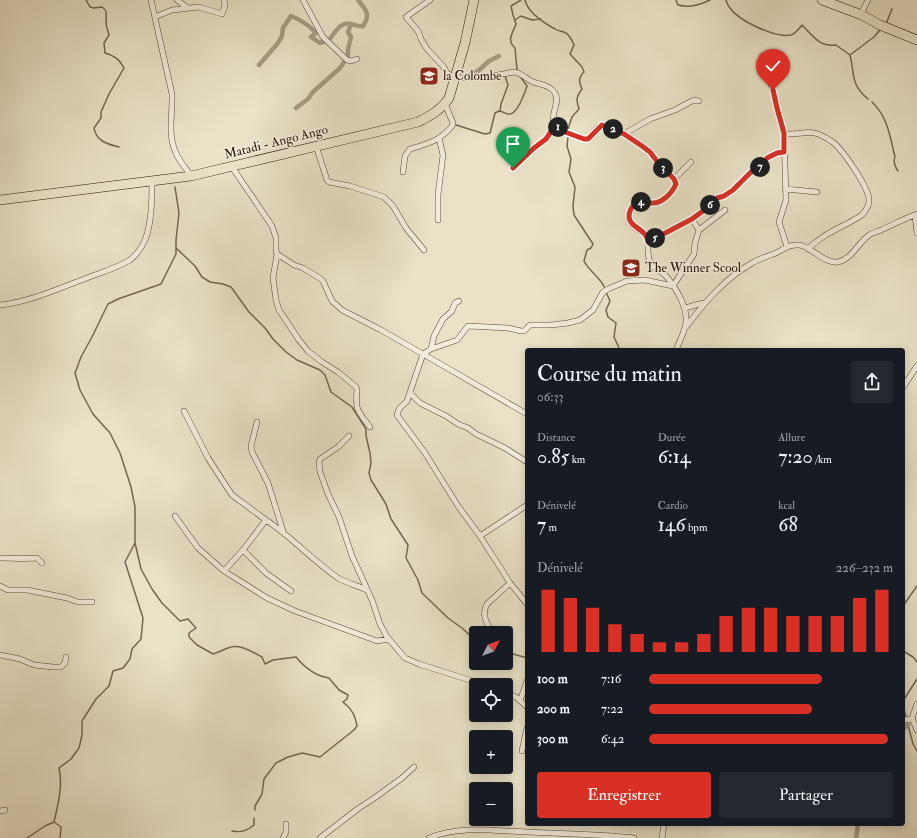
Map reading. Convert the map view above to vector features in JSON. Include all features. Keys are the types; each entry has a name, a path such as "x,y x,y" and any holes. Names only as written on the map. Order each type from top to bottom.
{"highway":[{"name":"Matadi - Ango Ango","path":"0,200 191,176 418,122 432,115 445,104 449,98 465,43 474,0"},
{"path":"822,0 861,14 883,26 917,40"}],"street":[{"path":"151,0 172,94 173,103 170,117 172,142 175,152 191,176"},
{"path":"178,0 188,8"},
{"path":"155,17 172,10 199,7 222,14 225,6 224,0"},
{"path":"303,0 323,37 347,60 351,61 357,59"},
{"path":"430,0 406,17 418,31 427,49 444,66 446,73 455,78 481,78 519,72 529,80 550,88 555,93 556,99 554,119 556,124 565,132 588,139 602,125 624,134 650,152 659,164 674,179 676,184 674,189 662,200 650,203 638,201 632,207 629,214 631,224 646,234 648,254 653,267 666,276 682,300 687,316 686,327"},
{"path":"861,14 868,0"},
{"path":"762,56 773,90 784,133 786,200 779,222 787,247"},
{"path":"624,134 650,119 675,110 692,101 699,101"},
{"path":"403,172 405,156 410,149 426,145 439,138 450,129 453,123 445,104"},
{"path":"513,168 546,139 556,124"},
{"path":"784,133 816,133 834,143 845,155 867,191 869,201 866,210 862,215 827,233 814,242 808,249"},
{"path":"438,220 438,195 443,155 439,138"},
{"path":"316,146 327,180 329,182 350,186 389,201 406,228 424,250"},
{"path":"648,242 692,219 707,208 717,198 724,196 733,190 754,169 762,165 767,158 777,153 784,152"},
{"path":"674,179 692,162"},
{"path":"232,167 272,226 276,238 277,254 273,278 279,310 308,351 356,387 357,390 355,398 357,408 370,427"},
{"path":"0,305 15,303 44,294 118,266 132,259 143,245 148,229 152,198 152,180"},
{"path":"785,189 817,192"},
{"path":"672,286 694,254 699,230 725,210"},
{"path":"677,348 686,327 704,303 744,268 756,261 787,247 802,245 820,256 833,262 838,262 855,251 862,240 872,233 916,215 917,233"},
{"path":"692,219 699,230"},
{"path":"277,254 321,279 332,301 342,310 381,330 525,413"},
{"path":"525,602 510,583 480,536 458,506 425,453 397,415 399,409 407,400 423,354 431,349 457,340 468,326 508,328 524,331 530,325 551,325 580,320 593,310 603,292 627,281 645,280 672,286"},
{"path":"431,349 434,336 443,319 451,313 455,303 459,301"},
{"path":"685,308 704,303"},
{"path":"905,384 917,366"},
{"path":"410,392 420,403 505,448 525,461"},
{"path":"184,411 208,458 232,495 283,531 339,579 367,590"},
{"path":"257,422 251,446 252,452 268,483 283,531"},
{"path":"349,436 338,447 320,459 320,472 339,517 352,556 372,600 380,624 388,639 405,658 469,680"},
{"path":"480,536 525,506"},
{"path":"175,516 198,548 224,571 267,598 295,611 377,641 388,639"},
{"path":"224,571 243,550 266,520"},
{"path":"243,550 266,573 291,591"},
{"path":"0,558 37,558 42,563"},
{"path":"488,626 485,619 485,608 487,604 510,583"},
{"path":"0,586 8,590 27,590 67,598 78,602 92,602"},
{"path":"0,655 20,659 34,665 54,667 61,667 65,663 66,657"},
{"path":"520,701 525,687"},
{"path":"513,696 525,705"},
{"path":"917,704 907,719 917,730"},
{"path":"522,751 525,737"},
{"path":"320,838 402,778 414,767"},
{"path":"283,838 286,832 286,824"},
{"path":"662,838 664,826"},
{"path":"429,838 447,832 470,830 579,834 634,838"}],"waterway":[{"path":"86,0 90,7 102,7 105,10 106,25 109,35 104,43 105,53 116,58 124,68 109,94 101,112 101,118 94,128 100,139 106,143 119,147"},
{"path":"259,65 278,43 282,36 283,28 291,16 311,28 316,33 311,37 320,43 329,40 338,28 344,24 363,26 367,15 358,0"},
{"path":"517,70 515,48 511,42 512,33 516,24 511,6 521,0"},
{"path":"525,0 529,9 537,17 551,27 564,32 569,36 574,45 570,54 582,67 584,72 580,80 582,89 577,99 579,109 572,117 568,129"},
{"path":"676,0 678,5 687,6 698,5 710,0"},
{"path":"726,0 735,13 758,28 776,34 791,35 802,25 817,40 825,44 836,45 850,55 874,37 880,30"},
{"path":"886,24 892,9"},
{"path":"515,20 521,16 532,20 541,19"},
{"path":"296,108 308,99 313,92 340,68 348,56 351,37 348,32 351,24"},
{"path":"850,55 854,79 858,89 868,99"},
{"path":"471,74 478,71 489,61 499,56"},
{"path":"456,125 485,134 490,133 495,113 502,111 507,114 511,114 520,103 527,86 519,75"},
{"path":"500,111 508,85 505,76"},
{"path":"872,102 882,114 888,128 895,157 894,160 898,171"},
{"path":"568,137 567,146 571,159 569,172 575,187 573,206 574,215 593,244 591,248 587,250 584,261 605,288"},
{"path":"175,187 179,213 176,254 161,284 108,304 81,357 75,373 80,390 93,414 110,433 120,453 131,487 135,507 135,543 141,569 162,603 180,621 188,619 196,628 189,633 189,637 197,645 213,654 228,648 241,647 262,657 265,664 273,660 296,657 311,671 329,678 339,690 348,695 347,699 343,702 349,707 354,715 357,726 354,730 320,757 302,753 288,757 276,763 264,779 262,794 255,806 255,810"},
{"path":"176,248 195,266 202,277 210,282 231,287 249,312 286,352 297,360 320,370 325,375 331,392 352,407 366,429 371,463 369,473 371,480 386,504 391,519 408,545 406,558 418,580 422,593 448,618 469,634"},
{"path":"606,292 610,301 606,310 608,317 616,323 614,337 619,348"},
{"path":"60,838 61,827 54,822 60,788 59,768 71,759 79,748 82,735 82,721 96,699 109,686 113,671 123,668 130,659 132,649 141,639 143,618 125,562 135,543"},
{"path":"905,603 917,586"},
{"path":"905,652 913,657 917,662"},
{"path":"513,654 525,657"},
{"path":"905,698 917,679"},
{"path":"905,714 913,744 917,751"},
{"path":"232,831 241,832 249,829 254,825 254,818"},
{"path":"27,838 54,822"},
{"path":"856,838 858,826"}],"place":[{"name":"la Colombe","path":"429,76"},
{"name":"The Winner Scool","path":"631,268"}],"route":[{"path":"513,168 548,137 556,124 565,132 584,139 588,139 602,125 624,134 650,152 659,164 672,176 676,184 669,195 662,200 655,203 638,201 632,207 629,214 631,224 646,234 648,242 692,219 707,208 713,200 724,196 733,190 754,169 760,167 767,158 777,153 784,152 784,133 773,90"}]}
